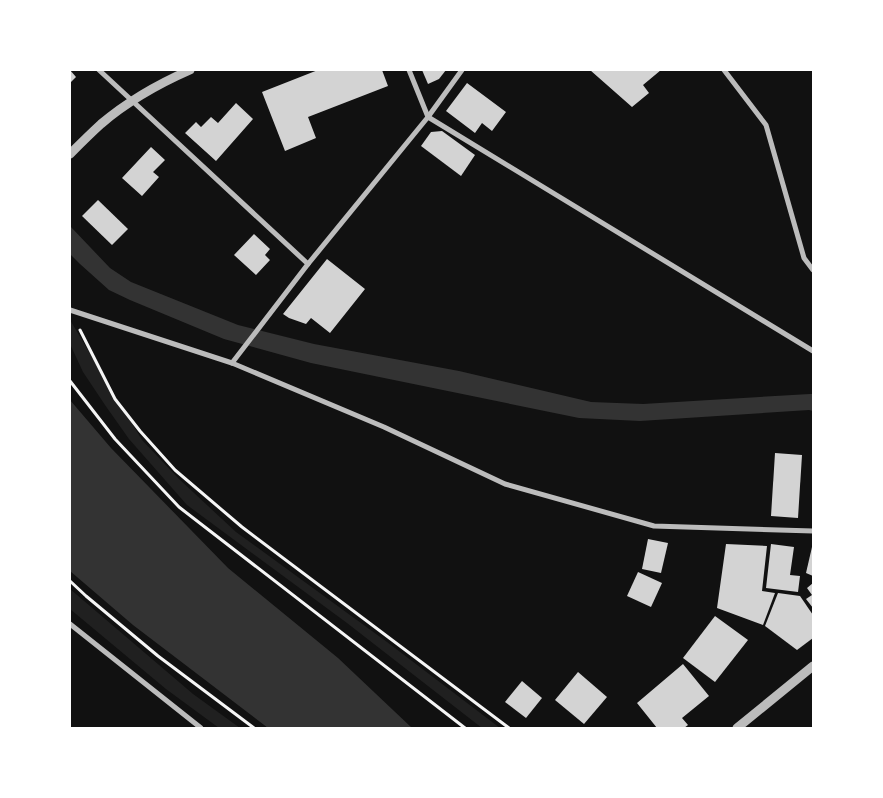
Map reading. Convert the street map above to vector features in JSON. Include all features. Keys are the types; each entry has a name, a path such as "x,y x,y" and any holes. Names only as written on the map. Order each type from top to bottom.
{"street":[{"path":"99,70 308,264"},
{"path":"70,154 102,124 132,101 163,82 190,70"},
{"path":"409,70 428,117 813,351"},
{"path":"232,363 308,264 428,117 462,70"},
{"path":"724,70 766,125 804,258 813,270"},
{"path":"70,310 232,363 384,427 504,484 654,526 813,531"},
{"path":"70,624 202,728"},
{"path":"737,728 813,666"}],"path":[{"path":"77,325 115,399 140,432 175,470 250,533 509,728"},
{"path":"70,381 115,439 179,507 466,728"},
{"path":"70,581 158,656 254,728"}],"shaded area":[{"path":"70,226 110,268 131,282 238,325 314,344 459,371 591,402 643,404 813,394 813,411 640,421 579,418 311,363 224,339 109,290 70,254"},
{"path":"70,320 142,440 179,479 236,532 387,642 500,728 482,728 347,623 187,505 129,439 83,372 70,344"},
{"path":"70,400 111,448 228,568 338,658 412,728 268,728 133,625 70,571"},
{"path":"70,589 193,694 240,728 219,728 166,689 70,609"}],"building":[{"path":"70,70 76,77 70,83"},
{"path":"318,70 382,70 388,86 308,117 316,138 285,151 262,92"},
{"path":"422,70 446,70 439,79 428,84"},
{"path":"590,70 661,70 643,85 649,93 632,107"},
{"path":"467,83 506,112 492,131 482,123 475,133 446,111"},
{"path":"236,103 253,119 216,161 185,133 196,122 201,127 211,117 218,123"},
{"path":"442,131 475,155 461,176 421,146 431,132"},
{"path":"151,147 165,160 153,172 159,177 142,196 122,178"},
{"path":"98,200 128,229 112,245 82,216"},
{"path":"254,234 270,249 265,255 270,260 256,275 234,255"},
{"path":"327,259 365,289 330,333 311,318 306,324 283,314"},
{"path":"775,453 802,455 798,518 771,516"},
{"path":"648,539 668,543 661,573 642,569"},
{"path":"726,544 767,546 762,591 775,593 763,625 717,608"},
{"path":"771,544 794,547 790,575 800,576 798,592 766,588"},
{"path":"813,547 813,576 806,573"},
{"path":"638,572 662,583 651,607 627,596"},
{"path":"813,583 813,608 806,599 812,595 807,588"},
{"path":"778,593 800,596 813,615 813,638 797,650 765,626"},
{"path":"715,616 748,640 715,682 683,658"},
{"path":"683,664 709,696 682,718 688,725 684,728 657,728 637,703"},
{"path":"578,672 607,697 584,724 555,700"},
{"path":"522,681 542,698 526,718 505,702"}]}
